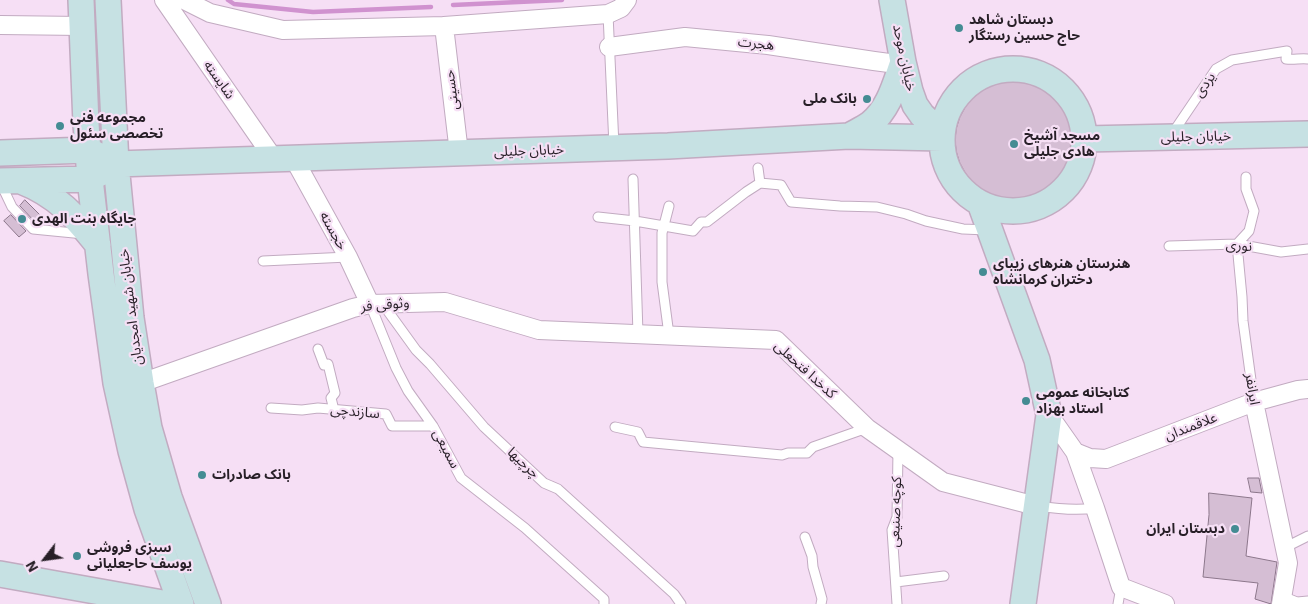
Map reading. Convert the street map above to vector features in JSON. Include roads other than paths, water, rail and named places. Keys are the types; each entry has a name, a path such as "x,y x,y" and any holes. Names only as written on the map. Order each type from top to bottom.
{"main road":[{"name":"خیابان شهید امجدیان","path":"81,0 86,124 94,240 116,383 131,451 147,509 181,604"},
{"name":"خیابان شهید امجدیان","path":"108,0 116,164 131,318 141,383 149,428 169,497 208,604"},
{"name":"خیابان موحد","path":"892,0 903,62 915,105 942,136"},
{"path":"849,136 877,118 887,104 903,62"},
{"path":"1019,69 1039,73 1058,84 1072,100 1081,118 1085,139 1082,160 1073,179 1059,195 1041,206 1021,212 1000,210 980,203 963,191 951,174 943,155 942,136 949,108 962,90 978,78 991,72 1019,69"},
{"name":"خیابان جلیلی","path":"1085,139 1308,134"},
{"name":"خیابان جلیلی","path":"116,164 459,154 849,136 942,136"},
{"path":"0,153 88,150 116,164"},
{"path":"6,181 90,179 116,164"},
{"path":"6,181 45,192 72,213 94,240"},
{"path":"980,203 1037,360 1049,414 1023,604"},
{"path":"0,574 168,604"}],"street":[{"name":"شایسته","path":"164,0 284,159"},
{"path":"184,0 210,13 282,30 444,26 608,14 621,8 627,0"},
{"path":"0,25 82,26"},
{"name":"حسینی","path":"444,26 459,154"},
{"name":"هجرت","path":"608,47 685,37 768,44 889,63 903,62"},
{"name":"خجسته","path":"284,159 348,257 376,304"},
{"name":"وثوقی فر","path":"141,383 353,308 376,304 445,302 539,330 638,334"},
{"name":"کدخدا فتحعلی","path":"638,334 776,340 867,428 943,482 1036,506"},
{"name":"علاقمندان","path":"1075,452 1090,458 1106,459 1254,402 1308,389"},
{"name":"ایرانفر","path":"1254,402 1288,563 1281,600"},
{"path":"1049,414 1075,452 1095,508 1120,595 1166,604"}],"lane":[{"path":"608,14 614,148"},
{"name":"یزدی","path":"1169,137 1216,69 1232,60 1286,51 1286,59 1308,59"},
{"path":"758,168 760,183"},
{"path":"1237,244 1250,231 1254,211 1246,189 1246,177"},
{"path":"633,179 638,334"},
{"path":"6,181 12,207 33,229 94,240"},
{"path":"598,217 693,231 701,222 707,222 760,183 781,185 791,202 840,206 877,206 935,224 990,231"},
{"path":"669,335 662,282 662,233 670,206"},
{"name":"نوری","path":"1169,246 1237,244 1281,252 1308,249"},
{"name":"ایرانفر","path":"1237,244 1243,321 1254,402"},
{"path":"262,261 348,257"},
{"name":"سمیعی","path":"376,304 396,368 408,391 434,426 461,478 525,528 604,599 604,604"},
{"name":"چرچیها","path":"376,304 484,427 544,483 558,489 674,594 681,604"},
{"path":"318,348 319,367 328,364 335,393 331,398 334,410"},
{"name":"سازندچی","path":"271,408 302,410 318,408 386,414 392,426 434,426"},
{"path":"615,427 638,432 643,442 782,455 788,453 808,453 813,447 867,428"},
{"name":"کوچه صنیعی","path":"897,604 892,530 897,517 898,450"},
{"path":"1036,506 1067,510 1095,508"},
{"path":"1284,548 1308,536"},
{"path":"805,537 812,556 813,567 822,599 821,604"},
{"path":"896,582 944,576"},
{"path":"1281,600 1308,601"}],"waterway":[{"path":"228,0 234,4 313,12 431,7"},
{"path":"453,5 562,0"}],"place":[{"name":"دبستان شاهد حاج حسین رستگار","path":"959,28"},
{"name":"بانک ملی","path":"867,99"},
{"name":"مجموعه فنی تخصصی سئول","path":"60,126"},
{"name":"مسجد آشیخ هادی جلیلی","path":"1014,144"},
{"name":"جایگاه بنت الهدی","path":"22,219"},
{"name":"هنرستان هنرهای زیبای دختران کرمانشاه","path":"983,272"},
{"name":"کتابخانه عمومی استاد بهزاد","path":"1026,401"},
{"name":"بانک صادرات","path":"202,475"},
{"name":"دبستان ایران","path":"1235,529"},
{"name":"سبزی فروشی یوسف حاجعلیانی","path":"77,556"}]}
